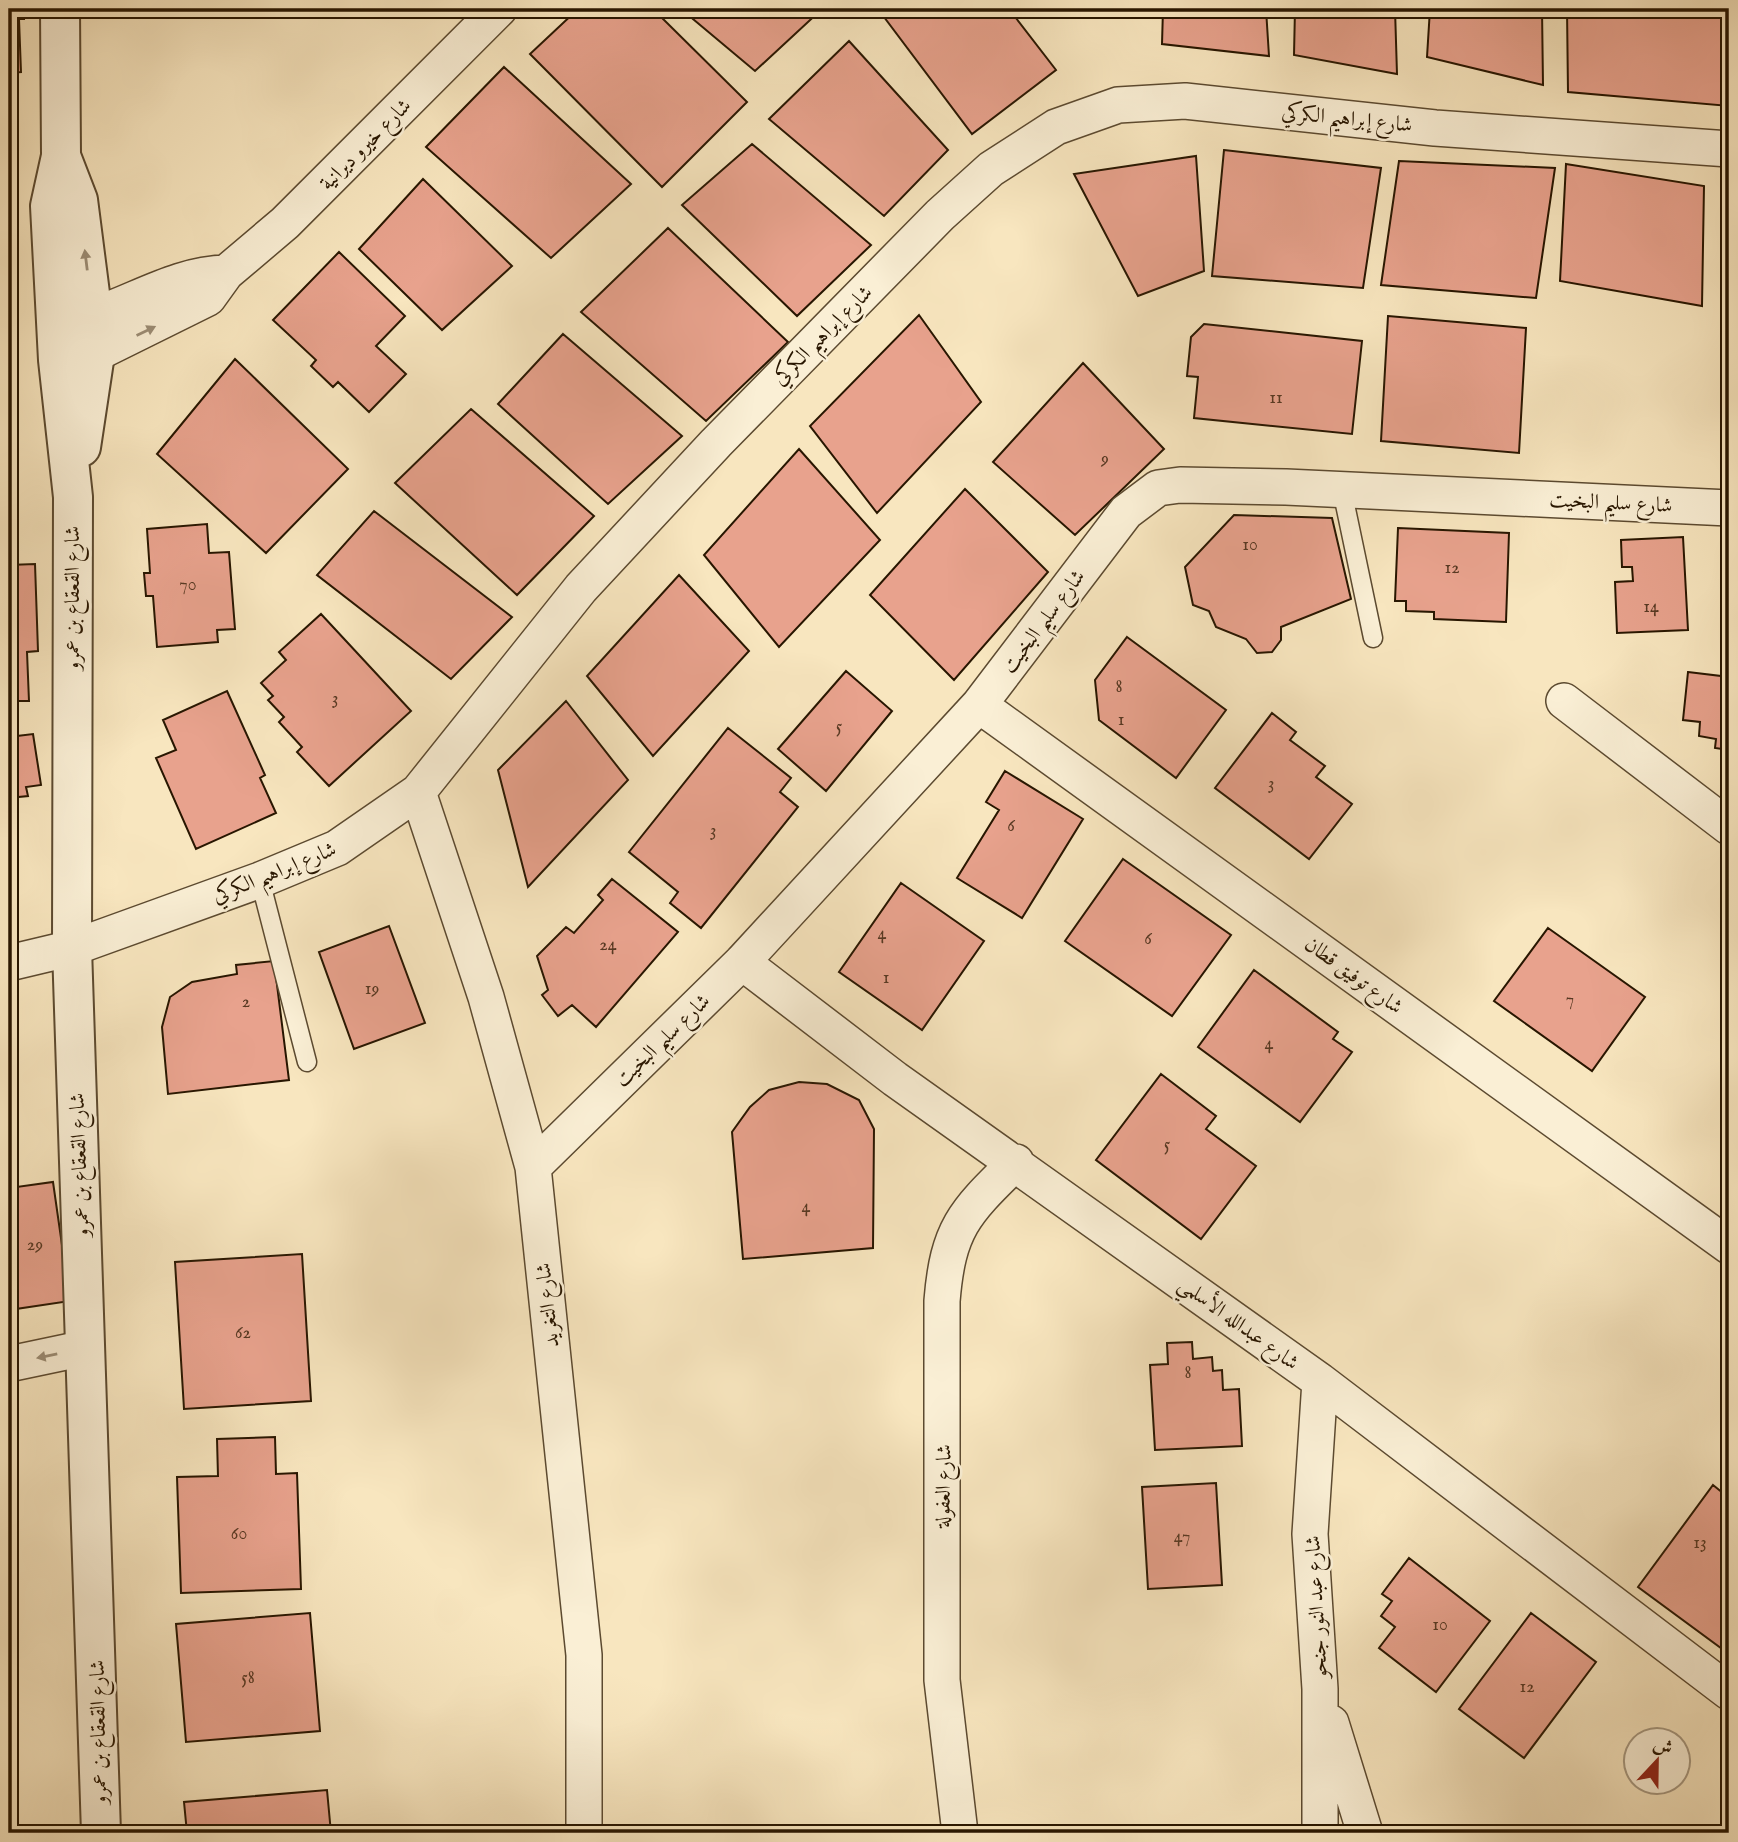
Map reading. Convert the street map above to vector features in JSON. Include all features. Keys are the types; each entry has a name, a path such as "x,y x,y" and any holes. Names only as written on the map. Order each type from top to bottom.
{"street":[{"name":"شارع القعقاع بن عمرو","path":"60,9 61,156 78,200 70,333 73,497 72,948 101,1833"},
{"name":"شارع خيرو ديرانية","path":"95,354 208,298 226,273 285,223 499,9"},
{"name":"شارع إبراهيم الكركي","path":"9,963 72,948 260,880 337,848 418,792 581,588 716,443 940,215 992,169 1056,127 1118,105 1185,101 1435,128 1729,149"},
{"path":"70,333 202,274 226,273"},
{"name":"شارع القعقاع بن عمرو","path":"70,333 95,354 73,497"},
{"name":"شارع سليم البخيت","path":"533,1167 742,962 979,705 1104,539 1141,498 1158,488 1180,485 1342,490 1729,508"},
{"path":"1564,701 1729,827"},
{"name":"شارع توفيق قطان","path":"979,705 1729,1246"},
{"name":"شارع التغريد","path":"418,792 486,997 533,1167 584,1655 584,1833"},
{"name":"شارع عبدالله الأسلمي","path":"742,962 895,1079 1016,1162 1320,1381 1729,1692"},
{"name":"شارع العفولة","path":"960,1833 942,1680 944,1280 951,1242 960,1221 1016,1162"},
{"path":"9,1364 85,1348"},
{"name":"شارع عبد النور جنحو","path":"1320,1381 1310,1534 1320,1689 1320,1833"},
{"path":"1320,1689 1365,1833"}],"lane":[{"path":"1342,490 1373,638"},
{"path":"260,880 307,1062"}],"building":[{"path":"9,9 24,9 24,19 19,19 21,72 9,73"},
{"path":"578,9 653,9 747,102 662,187 530,54"},
{"path":"681,9 822,9 755,71"},
{"path":"878,9 1009,9 1056,70 972,134"},
{"path":"1163,9 1266,9 1269,56 1162,44"},
{"path":"1295,9 1395,9 1397,74 1294,55"},
{"path":"1430,9 1542,9 1543,85 1427,57"},
{"path":"1567,9 1729,9 1729,106 1568,92"},
{"path":"849,41 948,150 884,216 769,119"},
{"path":"504,67 631,184 551,258 426,147"},
{"path":"752,144 871,245 797,316 682,205"},
{"path":"1224,150 1381,168 1363,288 1212,276"},
{"path":"1196,156 1204,271 1138,296 1074,174"},
{"path":"1399,161 1555,168 1536,298 1381,285"},
{"path":"1566,164 1704,186 1702,306 1560,281"},
{"path":"423,179 512,266 442,330 359,249"},
{"path":"668,228 788,342 706,421 581,312"},
{"path":"339,252 405,316 376,346 406,374 369,412 338,382 333,387 311,366 316,360 273,320"},
{"path":"919,315 981,402 877,513 810,426"},
{"path":"1388,316 1526,328 1519,453 1381,441"},
{"path":"1204,324 1362,341 1352,434 1194,418 1198,377 1187,376 1191,337"},
{"path":"563,334 682,436 608,504 498,404"},
{"path":"235,359 348,469 266,553 157,454"},
{"path":"1083,363 1164,449 1075,535 993,462"},
{"path":"471,409 594,516 517,595 395,483"},
{"path":"799,449 880,540 779,647 704,555"},
{"path":"965,489 1048,572 954,680 870,595"},
{"path":"374,511 512,617 451,679 317,575"},
{"path":"1234,515 1332,518 1351,599 1281,627 1281,640 1272,652 1257,653 1246,639 1216,627 1209,611 1193,605 1185,567"},
{"path":"207,524 209,553 229,552 235,629 217,630 218,642 157,647 153,596 146,596 144,573 150,573 147,529"},
{"path":"1398,528 1509,533 1506,622 1434,619 1434,612 1406,611 1406,601 1395,601"},
{"path":"1683,537 1688,630 1617,633 1615,582 1633,581 1632,567 1622,567 1621,540"},
{"path":"35,564 38,651 27,652 29,701 9,701 9,565"},
{"path":"679,575 749,651 653,756 587,676"},
{"path":"321,614 411,711 329,786 297,752 302,747 279,722 284,717 268,700 273,696 261,683 286,660 279,652"},
{"path":"1127,637 1226,710 1176,778 1099,720 1095,680"},
{"path":"846,671 892,711 826,791 778,749"},
{"path":"1688,672 1729,677 1729,750 1715,748 1716,739 1699,736 1700,722 1683,720"},
{"path":"227,691 265,775 260,778 276,813 196,849 156,758 176,750 163,720"},
{"path":"566,701 628,780 528,887 498,770"},
{"path":"1272,713 1296,732 1290,740 1325,766 1316,777 1352,804 1309,859 1215,788"},
{"path":"728,728 791,778 780,792 798,807 701,928 670,903 678,892 629,852"},
{"path":"33,734 41,785 26,787 28,796 9,798 9,737"},
{"path":"1005,771 1083,819 1022,918 957,878 999,810 986,802"},
{"path":"1123,859 1231,935 1172,1016 1065,941"},
{"path":"612,879 678,932 596,1027 572,1005 558,1016 542,995 548,990 537,956 566,927 574,933 603,900 598,895"},
{"path":"901,883 984,941 922,1030 839,972"},
{"path":"389,926 425,1023 354,1049 319,952"},
{"path":"1548,928 1645,997 1592,1071 1494,1001"},
{"path":"274,961 289,1080 168,1094 162,1027 170,997 192,982 237,974 236,965"},
{"path":"1254,970 1338,1032 1333,1039 1352,1052 1300,1122 1198,1047"},
{"path":"1161,1074 1216,1116 1206,1129 1256,1166 1201,1239 1096,1160"},
{"path":"799,1082 827,1084 859,1100 874,1129 873,1248 743,1259 732,1132 750,1107 769,1090"},
{"path":"53,1182 70,1301 9,1310 9,1188"},
{"path":"302,1254 311,1401 184,1409 175,1262"},
{"path":"1192,1342 1193,1359 1212,1357 1213,1371 1222,1370 1223,1390 1239,1389 1242,1446 1155,1450 1150,1365 1168,1364 1167,1343"},
{"path":"275,1437 276,1474 297,1473 301,1589 181,1593 177,1477 218,1476 217,1439"},
{"path":"1216,1483 1222,1585 1148,1589 1142,1487"},
{"path":"1713,1485 1729,1498 1729,1654 1638,1587"},
{"path":"1409,1558 1490,1621 1436,1692 1379,1648 1395,1627 1381,1616 1392,1601 1382,1594"},
{"path":"310,1613 320,1731 186,1742 176,1624"},
{"path":"1531,1613 1596,1662 1524,1758 1459,1709"},
{"path":"327,1790 331,1833 187,1833 184,1802"}]}
